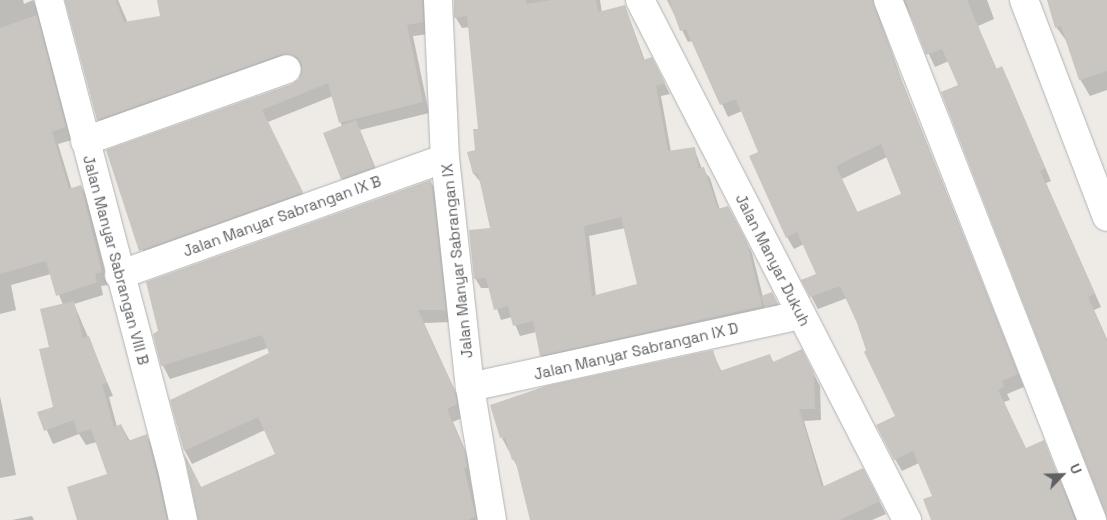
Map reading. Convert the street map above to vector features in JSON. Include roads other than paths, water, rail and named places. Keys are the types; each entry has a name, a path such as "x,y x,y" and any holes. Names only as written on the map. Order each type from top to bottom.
{"street":[{"name":"Jalan Manyar Sabrangan VIII B","path":"49,0 119,274 171,464 183,520"},
{"name":"Jalan Manyar Sabrangan IX","path":"438,0 446,158 470,387 492,520"},
{"name":"Jalan Manyar Dukuh","path":"640,0 907,520"},
{"path":"888,0 1092,520"},
{"path":"1024,0 1107,217"},
{"path":"85,141 287,69"},
{"name":"Jalan Manyar Sabrangan IX B","path":"119,274 446,158"},
{"name":"Jalan Manyar Sabrangan IX D","path":"470,387 801,315"}]}
